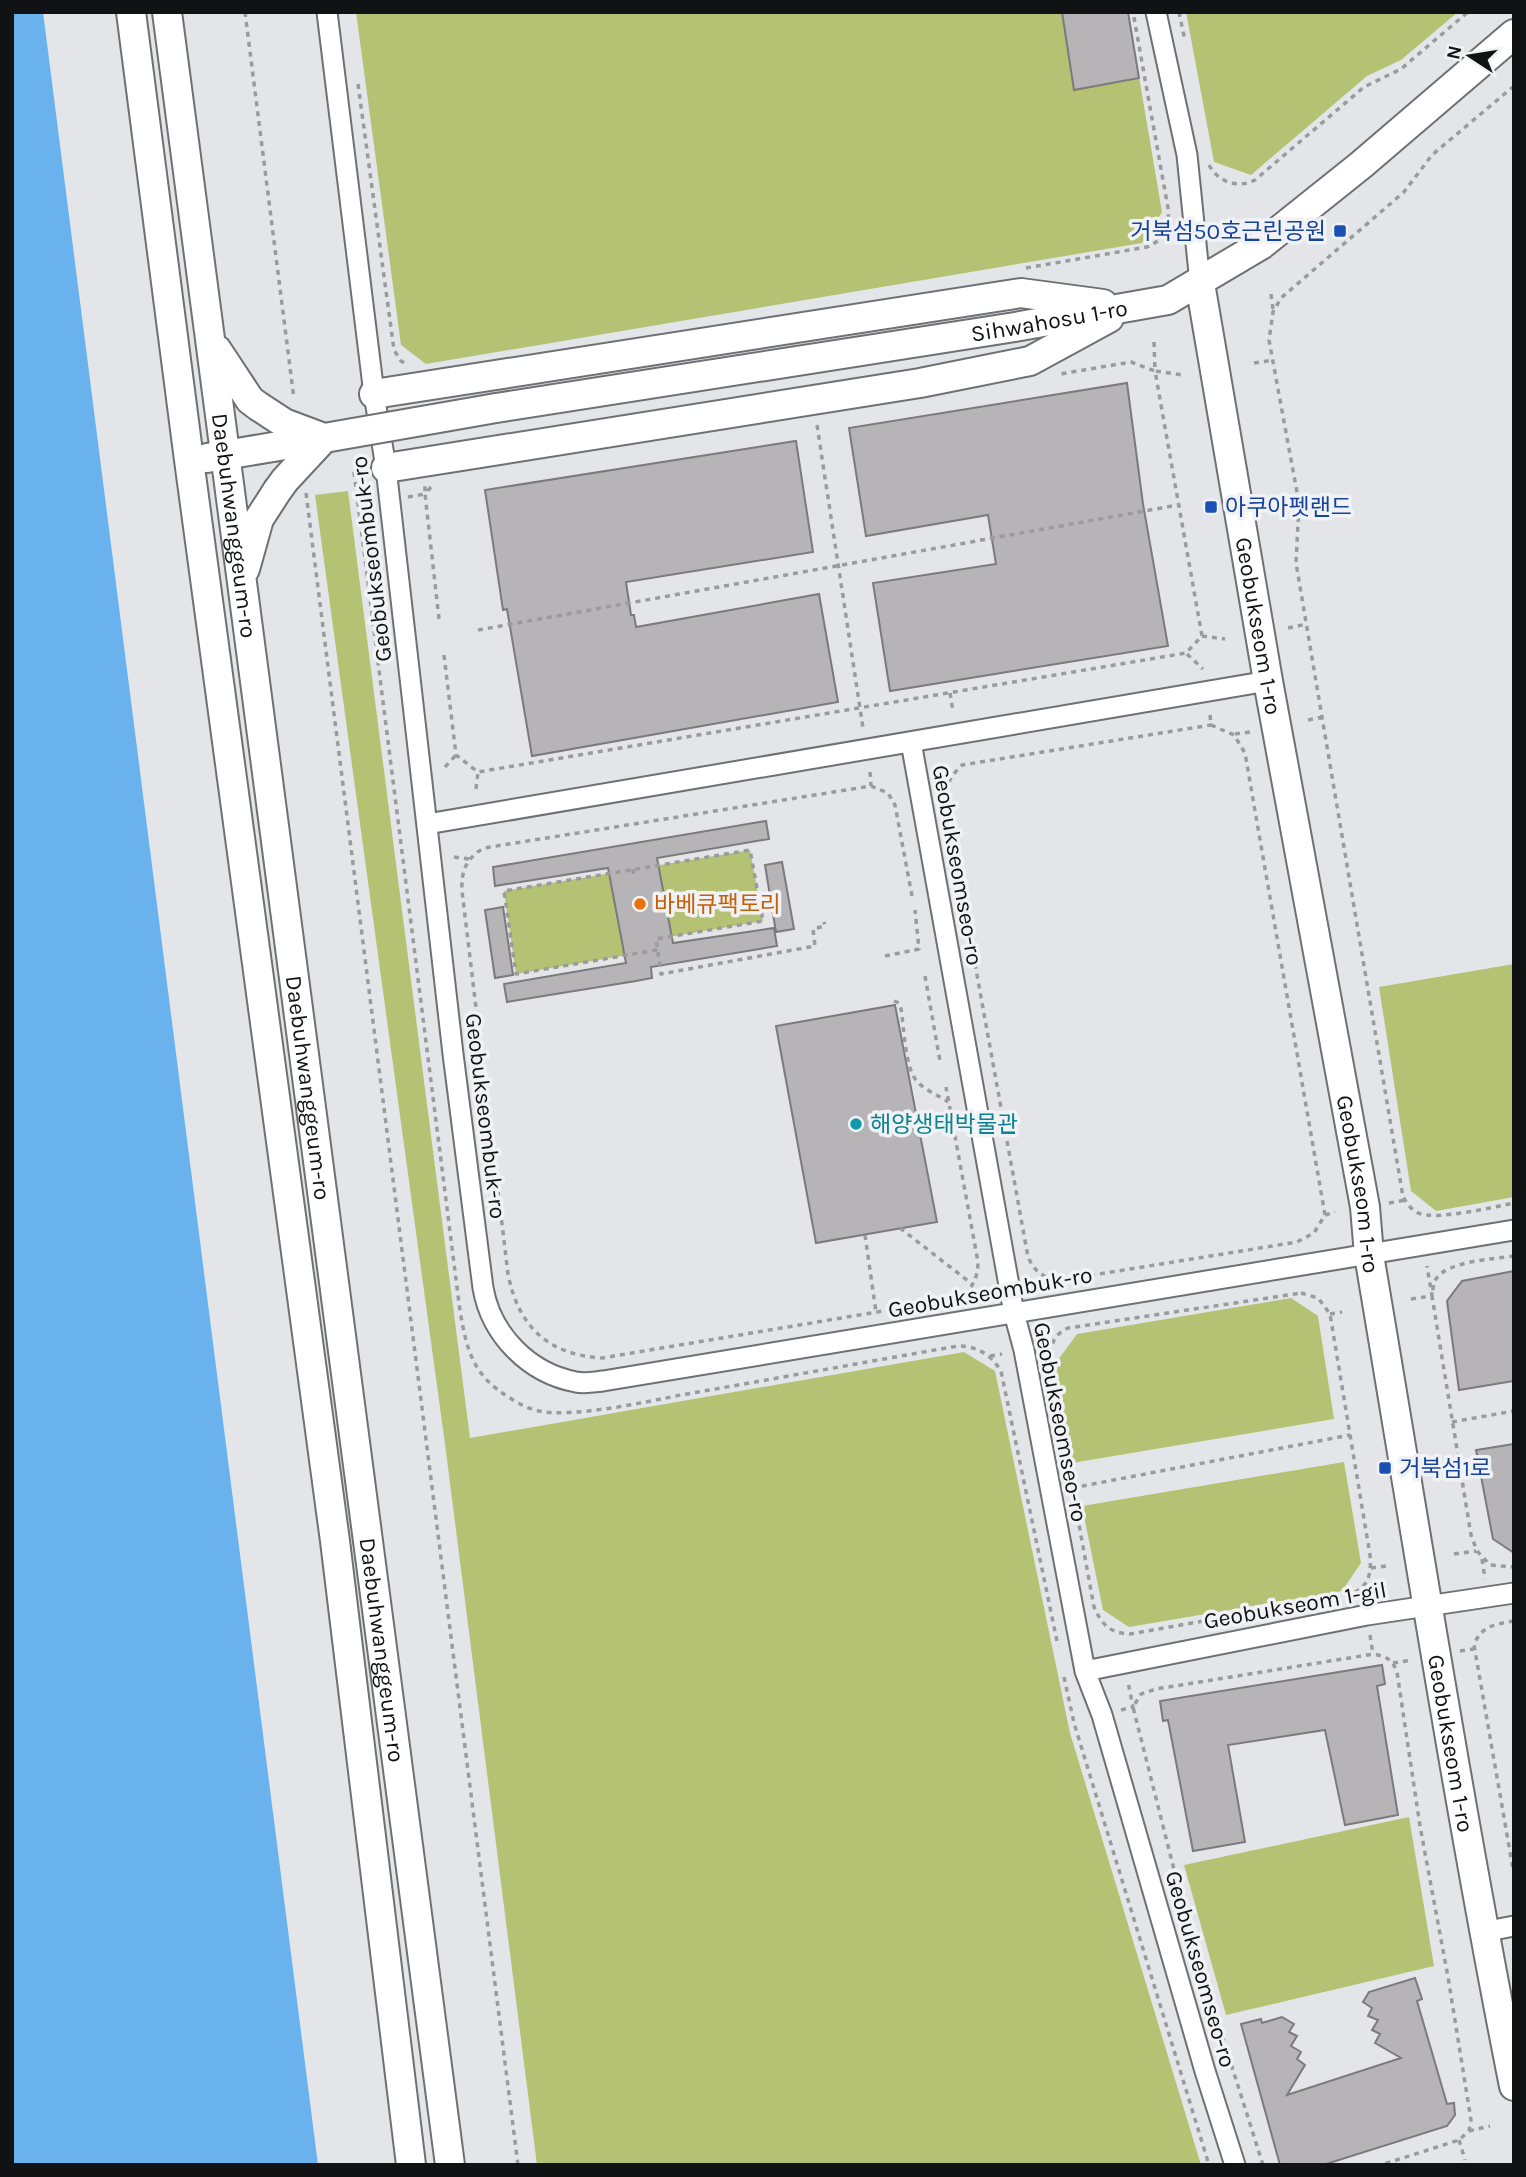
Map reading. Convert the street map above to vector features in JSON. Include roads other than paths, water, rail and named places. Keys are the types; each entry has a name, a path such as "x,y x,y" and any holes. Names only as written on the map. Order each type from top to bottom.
{"main road":[{"name":"Daebuhwanggeum-ro","path":"131,12 188,460 335,1541 411,2165"},
{"name":"Daebuhwanggeum-ro","path":"167,12 450,2165"},
{"name":"Sihwahosu 1-ro","path":"226,455 496,408 1168,300 1261,245 1351,173 1514,34"},
{"name":"Geobukseom 1-ro","path":"1200,283 1268,681 1365,1207 1369,1255 1483,1932 1514,2086"},
{"path":"374,394 1021,293 1130,307"},
{"path":"386,468 920,383 1030,361 1130,307"},
{"path":"210,337 222,361 250,400 284,423 324,438 285,480 259,519 241,585"},
{"path":"188,460 226,455"}],"street":[{"name":"Geobukseombuk-ro","path":"327,12 374,394 386,468 453,1054 483,1288 486,1307 495,1325 522,1356 549,1374 578,1382 603,1381 1514,1230"},
{"path":"1156,12 1187,155 1200,283"},
{"name":"Geobukseomseo-ro","path":"1235,2165 1205,2071 1102,1715 1085,1671 1024,1350 1014,1313 911,742 1268,681"},
{"path":"427,824 911,742"},
{"name":"Geobukseom 1-gil","path":"1085,1671 1367,1615 1514,1593"},
{"path":"1483,1932 1514,1926"}],"water":[{"path":"12,12 43,12 318,2165 12,2165"}],"place":[{"name":"거북섬50호근린공원","path":"1340,231"},
{"name":"아쿠아펫랜드","path":"1211,507"},
{"name":"바베큐팩토리","path":"640,904"},
{"name":"해양생태박물관","path":"856,1124"},
{"name":"거북섬1로","path":"1385,1468"}]}
